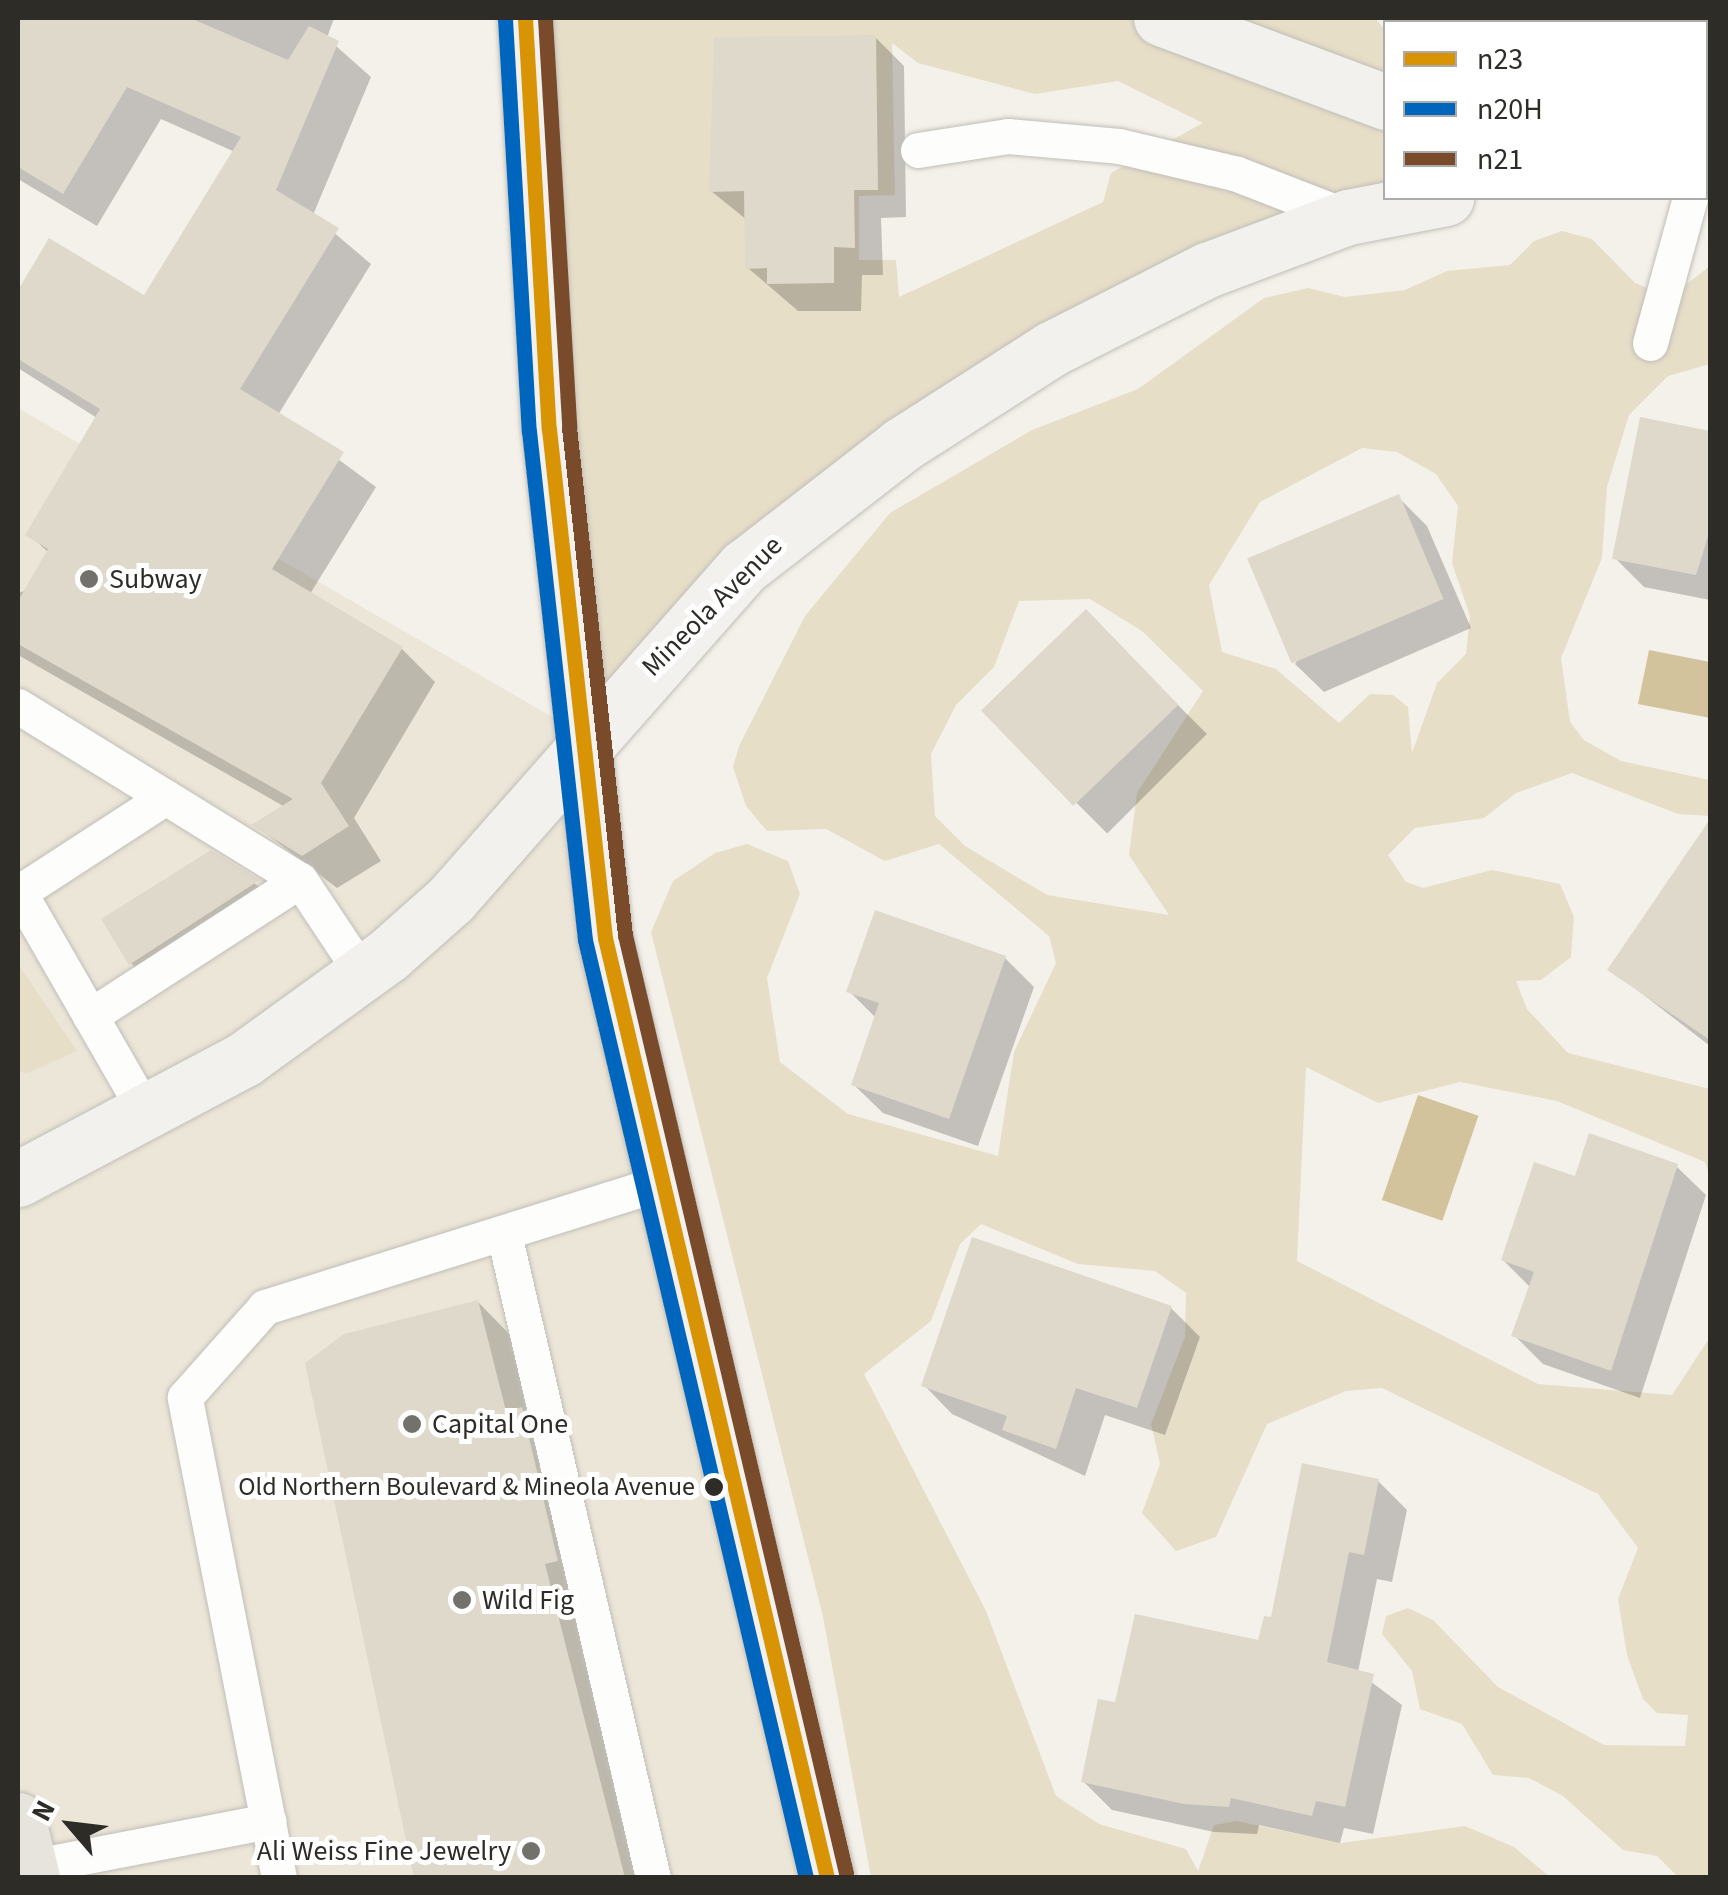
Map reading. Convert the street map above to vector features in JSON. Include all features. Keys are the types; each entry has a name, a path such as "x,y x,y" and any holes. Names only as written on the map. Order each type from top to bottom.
{"main road":[{"path":"526,18 549,429 605,938 658,1184 827,1878"},
{"path":"1161,18 1383,101"},
{"name":"Mineola Avenue","path":"18,1180 147,1115 363,975 452,899 586,738 744,566 901,445 1051,348 1208,270 1348,216 1435,200"}],"lane":[{"path":"918,150 1008,136 1119,146 1237,174 1348,216"},
{"path":"1650,343 1689,200"},
{"path":"18,706 300,880 363,975"},
{"path":"147,1115 18,893 166,797"},
{"path":"90,1016 300,880"},
{"path":"279,1878 185,1397 265,1307 658,1184"},
{"path":"504,1234 653,1878"},
{"path":"27,1855 269,1822"}],"shaded area":[{"path":"525,18 1375,18 1383,28 1383,200 901,445 587,737","holes":["892,43 918,63 1035,94 1118,81 1203,123 1111,173 1103,202 899,297 896,260 859,260 859,196 895,195"]},
{"path":"1562,231 1592,239 1635,283 1670,297 1710,266 1710,364 1668,376 1629,415 1607,487 1602,558 1561,658 1570,722 1584,740 1621,761 1710,780 1710,816 1678,814 1572,773 1516,793 1484,818 1415,828 1388,855 1406,882 1423,888 1492,870 1560,884 1574,917 1571,957 1541,980 1516,981 1527,1009 1568,1053 1710,1089 1710,1176 1705,1162 1557,1101 1460,1082 1378,1103 1306,1067 1297,1261 1538,1384 1672,1395 1710,1337 1710,1877 1678,1877 1657,1856 1623,1850 1563,1796 1529,1778 1493,1775 1462,1724 1420,1709 1412,1671 1382,1634 1386,1616 1408,1608 1433,1620 1498,1687 1604,1745 1685,1746 1688,1715 1657,1713 1643,1699 1627,1655 1618,1599 1638,1548 1598,1494 1382,1388 1346,1391 1267,1424 1216,1537 1176,1551 1142,1513 1160,1464 1151,1424 1185,1337 1186,1293 1155,1271 1078,1264 981,1224 960,1244 931,1321 864,1374 986,1611 1056,1796 1099,1824 1186,1849 1198,1871 1214,1825 1237,1821 1341,1843 1465,1826 1514,1847 1550,1877 871,1877 823,1617 651,932 673,881 715,853 747,844 788,861 800,894 767,978 780,1062 848,1114 998,1156 1014,1052 1056,963 1049,936 939,844 885,861 826,829 767,831 746,806 733,767 739,746 805,616 890,513 1032,430 1138,389 1264,298 1308,288 1345,297 1405,290 1447,271 1510,265 1534,241","holes":["1362,448 1397,452 1436,474 1458,506 1452,563 1470,616 1466,654 1437,683 1412,753 1408,707 1393,695 1370,694 1339,723 1276,669 1222,652 1209,585 1260,502","1090,599 1142,631 1203,691 1137,793 1129,855 1169,915 1047,895 965,846 935,816 931,754 956,705 994,667 1019,601"]},
{"path":"18,408 587,737 829,1877 18,1877"},
{"path":"1649,650 1710,662 1710,718 1638,704"},
{"path":"18,964 77,1051 28,1073 18,1072"},
{"path":"1418,1095 1479,1116 1442,1221 1382,1200"}],"building":[{"path":"18,18 190,18 288,60 309,26 339,41 276,190 339,228 240,389 344,452 272,569 403,647 321,783 349,826 302,856 251,825 293,799 18,644 18,601 48,549 25,535 100,409 18,359 18,290 49,238 144,295 241,137 127,87 63,194 18,167"},
{"path":"876,35 878,190 854,190 855,248 834,247 834,283 767,284 767,268 745,269 744,191 709,192 714,37"},
{"path":"1640,417 1710,431 1710,530 1696,575 1612,559"},
{"path":"1399,494 1444,599 1292,663 1247,558"},
{"path":"1086,609 1178,705 1073,806 981,710"},
{"path":"1710,819 1710,1040 1607,970"},
{"path":"211,850 260,880 129,965 101,919"},
{"path":"875,910 1006,956 949,1119 851,1085 879,1003 846,992"},
{"path":"1589,1133 1678,1164 1611,1371 1511,1336 1534,1272 1501,1260 1534,1162 1575,1176"},
{"path":"972,1237 1172,1306 1137,1408 1076,1388 1056,1449 1002,1430 1007,1416 921,1386"},
{"path":"478,1300 506,1411 522,1407 558,1561 545,1564 625,1878 414,1878 305,1363 344,1334"},
{"path":"1302,1463 1379,1479 1364,1555 1349,1552 1327,1662 1374,1674 1345,1807 1316,1801 1312,1816 1231,1798 1229,1807 1184,1804 1081,1782 1098,1699 1115,1702 1135,1614 1258,1640 1264,1616 1271,1617"}],"transit line":[{"name":"n23","path":"525,18 549,429 605,938 827,1878"},
{"name":"n21","path":"545,18 569,427 625,935 846,1873"},
{"name":"n20H","path":"505,19 529,431 585,940 806,1878"}],"place":[{"name":"Subway","path":"89,579"},
{"name":"Capital One","path":"412,1424"},
{"name":"Old Northern Boulevard & Mineola Avenue","path":"714,1487"},
{"name":"Wild Fig","path":"462,1600"},
{"name":"Ali Weiss Fine Jewelry","path":"531,1851"}]}
